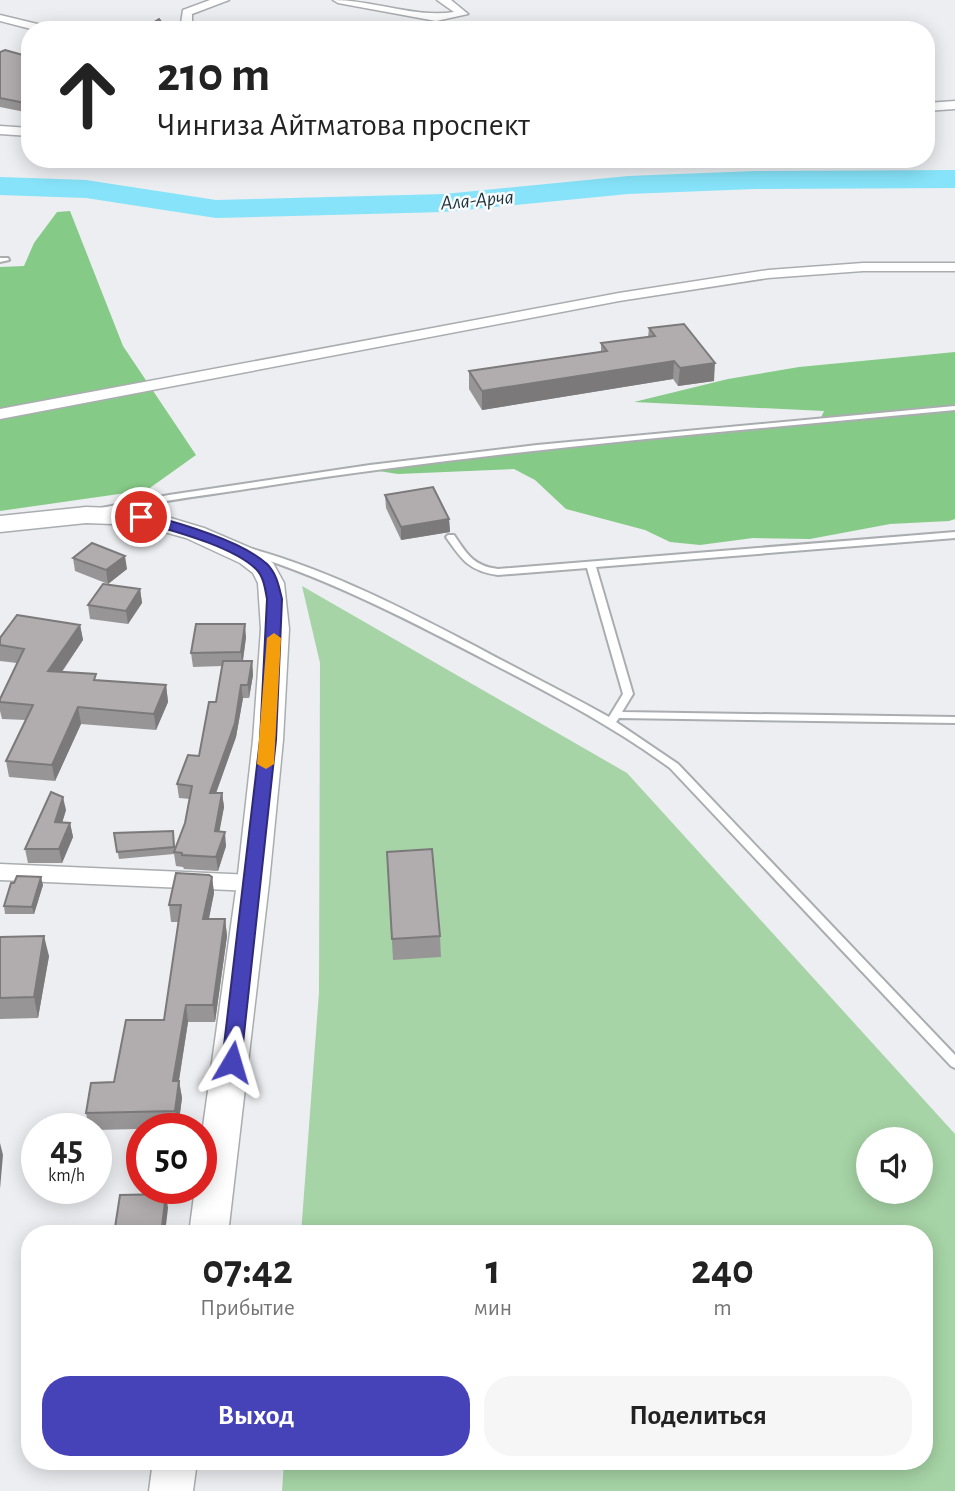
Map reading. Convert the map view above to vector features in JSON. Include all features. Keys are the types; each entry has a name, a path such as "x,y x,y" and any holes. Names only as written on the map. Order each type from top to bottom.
{"main road":[{"path":"0,524 86,514 141,517 222,544 249,557 264,569 271,583 274,599 268,740 253,883 209,1225"},
{"path":"170,1491 174,1470"}],"street":[{"path":"186,21 187,12 225,0"},
{"path":"338,0 436,18 462,14 453,5 442,0"},
{"path":"0,18 21,23"},
{"path":"935,106 955,105"},
{"path":"0,130 21,131"},
{"path":"0,414 606,300 754,276 814,269 955,267"},
{"path":"0,872 253,883"}],"lane":[{"path":"86,514 149,499 384,465 595,440 955,408"},
{"path":"451,537 470,565 484,571 592,565 955,535"},
{"path":"222,544 307,570 427,625 614,718 674,766 955,1063"},
{"path":"592,565 628,694 614,718"},
{"path":"614,718 955,720"}],"green space":[{"path":"70,211 123,346 196,455 147,490 0,511 0,267 24,266 34,243 57,212"},
{"path":"955,352 955,519 949,521 890,524 810,539 753,538 700,545 670,542 645,530 566,509 535,480 514,469 398,474 372,470 398,464 818,424 824,411 634,402 728,379 799,367"},
{"path":"302,586 627,773 955,1134 955,1491 282,1491 283,1470 933,1470 933,1225 302,1225 319,992 320,663"}],"building":[{"path":"5,50 21,54 21,102 0,98 0,52"},
{"path":"684,324 715,363 680,368 674,361 482,391 469,371 607,351 601,343 655,336 649,328"},
{"path":"433,487 449,519 401,527 385,495"},
{"path":"92,543 125,556 106,570 73,558"},
{"path":"103,584 140,589 126,611 88,605"},
{"path":"17,615 80,625 48,671 96,674 94,680 166,685 154,714 78,707 52,765 6,761 33,705 0,702 24,649 0,645 0,638"},
{"path":"196,624 245,624 241,652 191,653"},
{"path":"223,661 252,661 248,685 241,685 235,723 210,793 222,793 215,831 225,832 216,857 182,855 174,852 185,823 192,786 177,784 188,755 199,756 209,702 216,702"},
{"path":"51,792 63,797 55,822 70,823 59,849 25,849"},
{"path":"173,831 174,847 117,852 114,833"},
{"path":"432,849 440,936 392,939 387,852"},
{"path":"176,873 209,875 212,877 203,919 225,919 213,1005 186,1005 173,1081 179,1081 175,1111 86,1113 91,1083 114,1082 126,1020 164,1020 181,905 169,905"},
{"path":"17,876 41,877 32,907 4,906 11,883 14,883"},
{"path":"44,936 34,997 0,998 0,937"},
{"path":"120,1195 126,1195 126,1204 165,1204 162,1225 115,1225"}],"waterway":[{"name":"Ала-Арча","path":"0,186 86,189 216,209 444,203 628,185 755,180 955,179"}],"slow traffic":[{"path":"266,764 274,638"}],"route":[{"path":"141,517 195,533 249,557 264,569 271,583 274,599 275,629 268,740 232,1062"}]}
